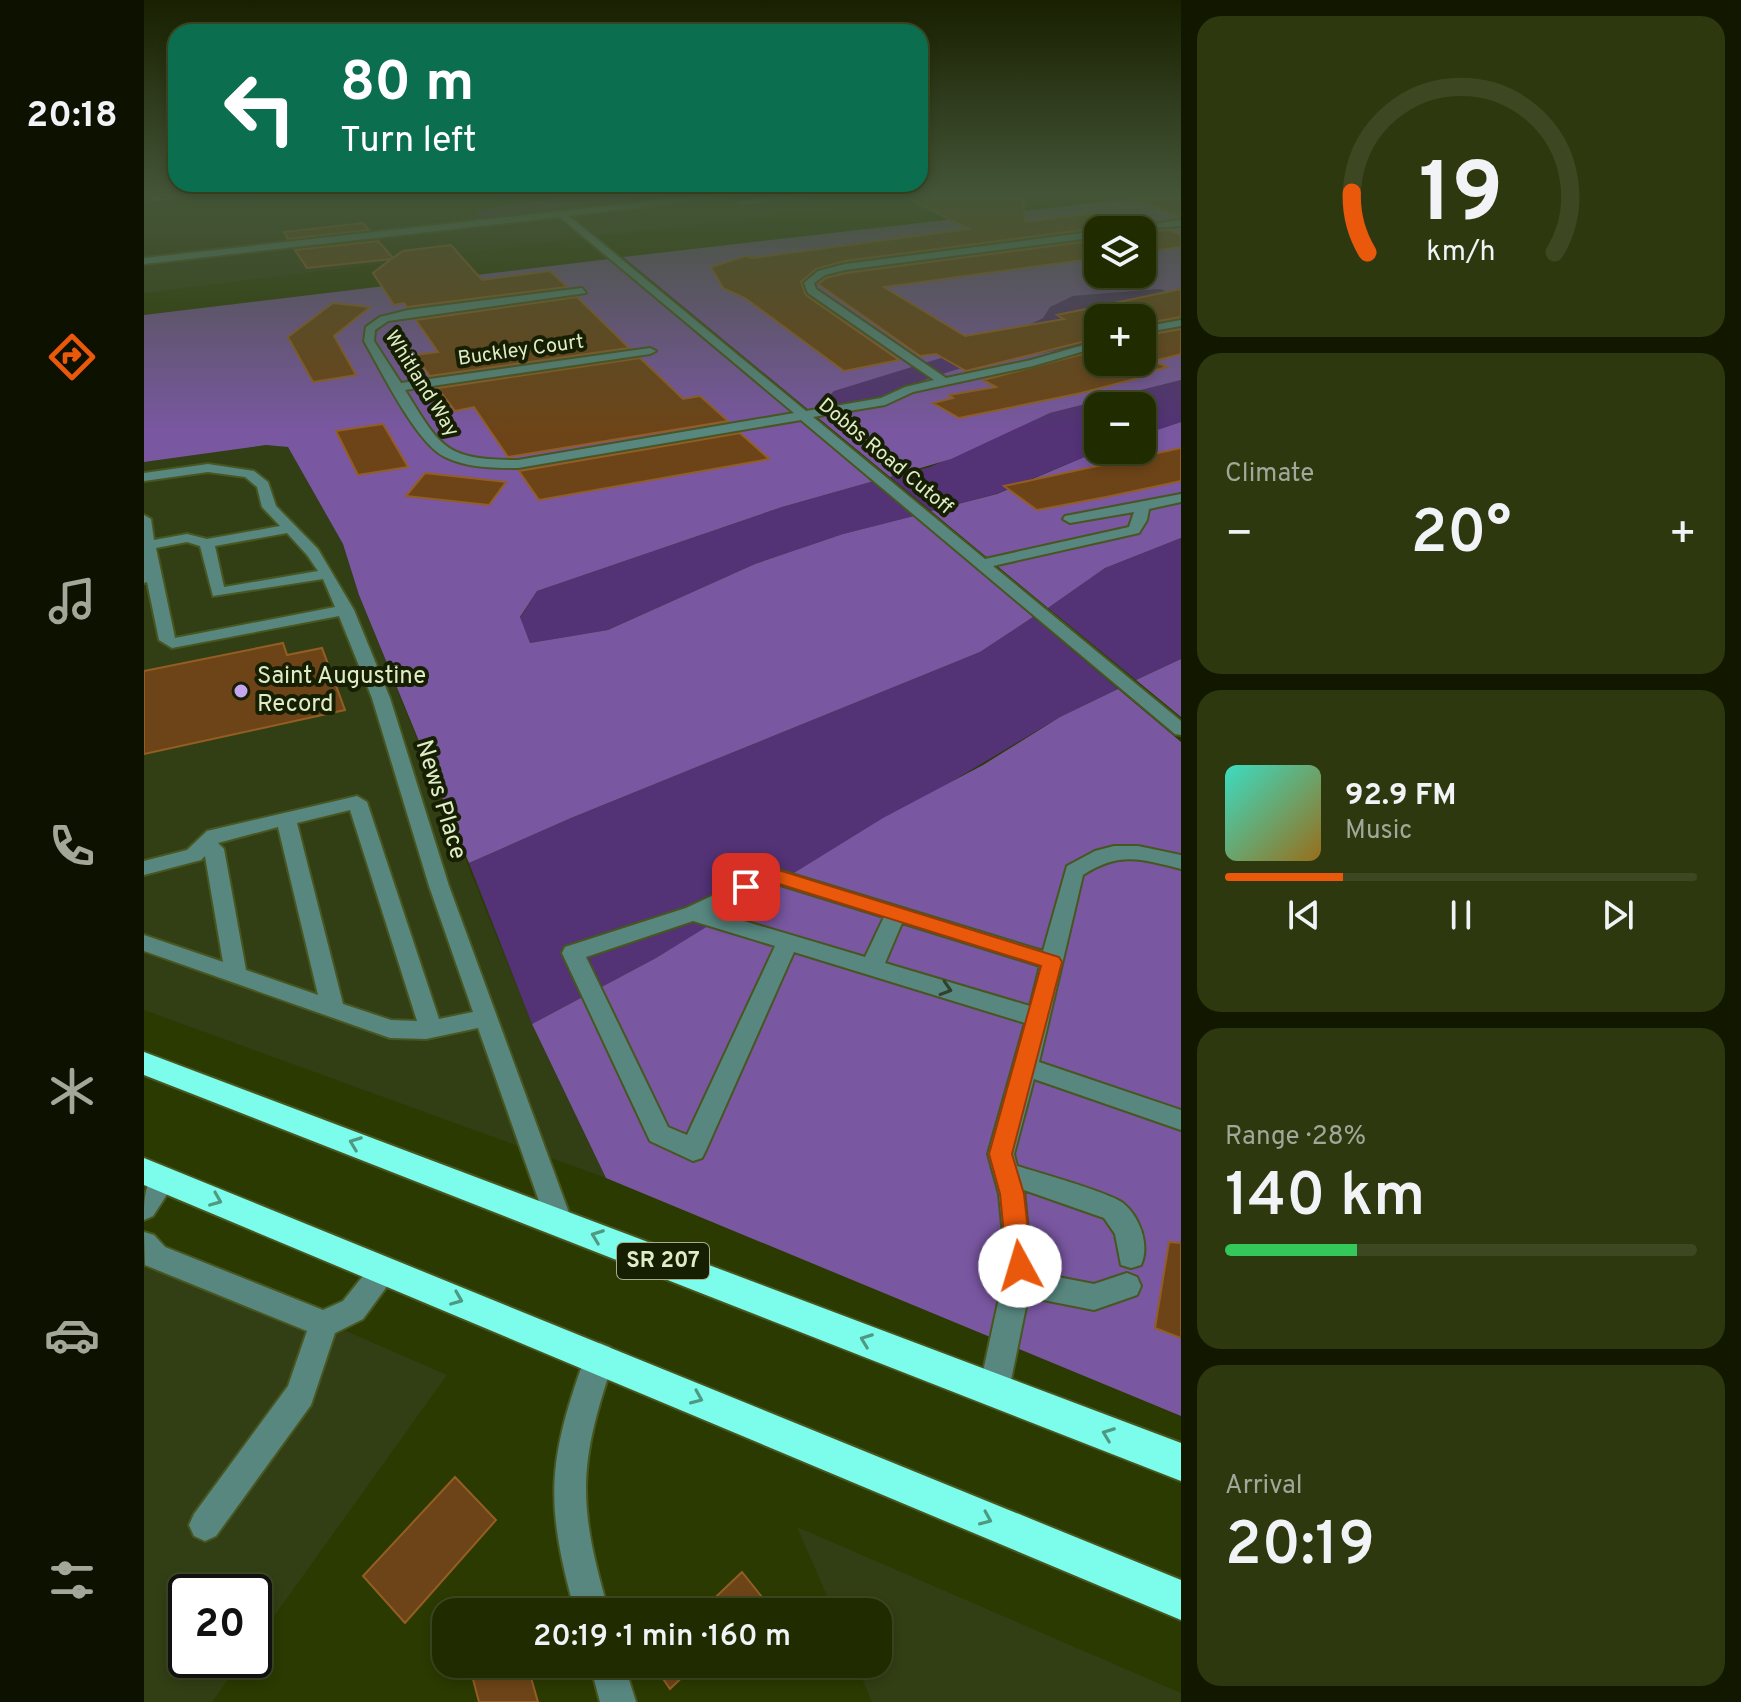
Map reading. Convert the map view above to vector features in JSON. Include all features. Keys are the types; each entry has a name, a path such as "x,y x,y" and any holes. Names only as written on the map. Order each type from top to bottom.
{"highway":[{"name":"SR 207","path":"144,1063 1181,1462"},
{"path":"154,1175 1181,1600"}],"street":[{"name":"Dobbs Road Cutoff","path":"631,271 1181,730"},
{"path":"824,271 809,283 812,291 943,381"},
{"name":"Whitland Way","path":"582,291 408,313 384,319 370,329 369,341 431,442 444,454 485,464 518,464 885,401 909,389 1033,363 1084,348"},
{"path":"1156,327 1181,323"},
{"name":"Buckley Court","path":"398,387 650,351"},
{"name":"News Place","path":"144,477 208,468 238,470 263,485 269,507 313,552 327,574 346,610 402,757 439,886 559,1221"},
{"path":"1070,519 1181,498"},
{"path":"983,564 1134,530 1140,520 1142,506"},
{"path":"144,519 148,575 167,640 172,643 346,610"},
{"path":"148,545 187,538 207,543 288,529"},
{"path":"207,543 218,593 327,574"},
{"path":"144,868 194,855 214,836 357,802 431,1029"},
{"path":"286,819 333,1009"},
{"path":"203,846 214,849 236,976"},
{"path":"994,1390 1020,1266 1012,1194 1001,1154 1039,1018 1074,871 1095,856 1127,849 1181,862"},
{"path":"788,941 693,1150 659,1134 573,953 693,913 772,875 1052,962"},
{"path":"693,913 1039,1018"},
{"path":"872,967 896,913"},
{"path":"144,943 390,1029 407,1032 431,1029 486,1017"},
{"path":"1026,1067 1181,1120"},
{"path":"1006,1173 1113,1210 1128,1230 1131,1256"},
{"path":"144,1208 154,1175"},
{"path":"144,1244 155,1256 324,1324"},
{"path":"205,1525 300,1395 324,1324 353,1310 385,1270"},
{"path":"1017,1282 1094,1297 1127,1286"},
{"path":"589,1598 570,1521 568,1481 580,1414 600,1357"},
{"path":"611,1678 618,1702"}],"shaded area":[{"path":"144,271 317,271 144,293"},
{"path":"506,271 624,271 874,481 782,507 537,591 520,617 530,643 608,630 755,564 843,534 914,516 1033,617 980,652 571,818 469,863 359,595 343,544 288,447 266,445 144,462 144,315"},
{"path":"641,271 1084,271 1084,288 1156,288 1156,271 1181,271 1181,380 1133,392 1084,392 1084,404 1050,413 951,459 890,477","holes":["1160,289 1177,295 1156,309 1156,376 1084,376 1084,343 1037,354 1000,356 929,378 846,411 834,413 821,404 834,391 996,341 1043,318 1050,307 1073,296"]},
{"path":"1160,289 1178,295 1156,309 1156,304 1084,304 1083,345 1037,354 1000,356 929,378 846,411 834,413 821,404 834,391 1073,296"},
{"path":"1181,380 1181,422 1156,430 1156,392 1133,392"},
{"path":"1084,404 1084,457 996,494 931,511 890,477 930,467 1050,413"},
{"path":"1181,422 1181,538 1105,568 1048,608 931,511 997,494 1084,457 1084,464 1156,464 1156,430"},
{"path":"266,445 288,447 343,544 359,595 532,1024 606,1178 144,1010 144,462"},
{"path":"874,481 914,516 843,534 755,564 608,630 530,643 520,618 537,591 782,507"},
{"path":"1181,538 1181,659 1136,680 1048,608 1105,568"},
{"path":"1033,617 1118,689 1060,717 656,958 532,1024 469,863 571,818 980,652"},
{"path":"1181,659 1181,717 1136,680"},
{"path":"1118,689 1181,742 1181,1416 606,1178 532,1024 656,958 883,818 983,765 1060,717"},
{"path":"144,1243 447,1375 272,1619 272,1574 168,1574 168,1678 229,1678 212,1702 144,1702"},
{"path":"797,1527 1181,1693 1181,1702 872,1702 862,1678 892,1678 892,1598 828,1598"}],"building":[{"path":"474,271 482,280 550,271 567,287 407,307 404,303 394,305 373,273"},
{"path":"714,271 813,271 801,282 806,295 899,360 844,371 745,298 723,288"},
{"path":"858,271 999,271 884,287 965,336 1064,319 1057,315 1084,309 1084,342 966,371 936,354 920,356 818,284 826,278"},
{"path":"1181,289 1181,317 1156,321 1156,304 1109,304"},
{"path":"577,297 629,348 430,376 414,355 438,352 416,320"},
{"path":"333,303 370,307 334,336 356,375 313,382 288,337"},
{"path":"1181,329 1181,354 1156,360 1156,333"},
{"path":"1084,354 1084,376 1146,376 959,418 933,403 953,398 949,395 996,387 983,380"},
{"path":"640,358 683,399 700,396 728,421 508,457 474,407 455,411 438,388"},
{"path":"1156,362 1167,367 1156,370"},
{"path":"383,424 408,467 358,475 336,431"},
{"path":"740,433 769,459 539,500 519,471"},
{"path":"1181,448 1181,481 1037,510 1004,486 1106,464 1156,464 1156,453"},
{"path":"425,473 506,482 489,505 406,496"},
{"name":"Saint Augustine Record","path":"283,643 287,655 322,648 345,710 144,754 144,671"},
{"path":"1169,1242 1181,1243 1181,1338 1155,1328"},
{"path":"455,1477 496,1520 405,1623 363,1576"},
{"path":"742,1572 763,1598 715,1598"},
{"path":"473,1678 531,1678 538,1702 479,1702"},
{"path":"663,1678 681,1678 670,1689"}],"place":[{"name":"Saint Augustine Record","path":"241,691"}],"route":[{"path":"746,887 772,875 1052,962 1001,1154 1012,1194 1020,1266"}]}
